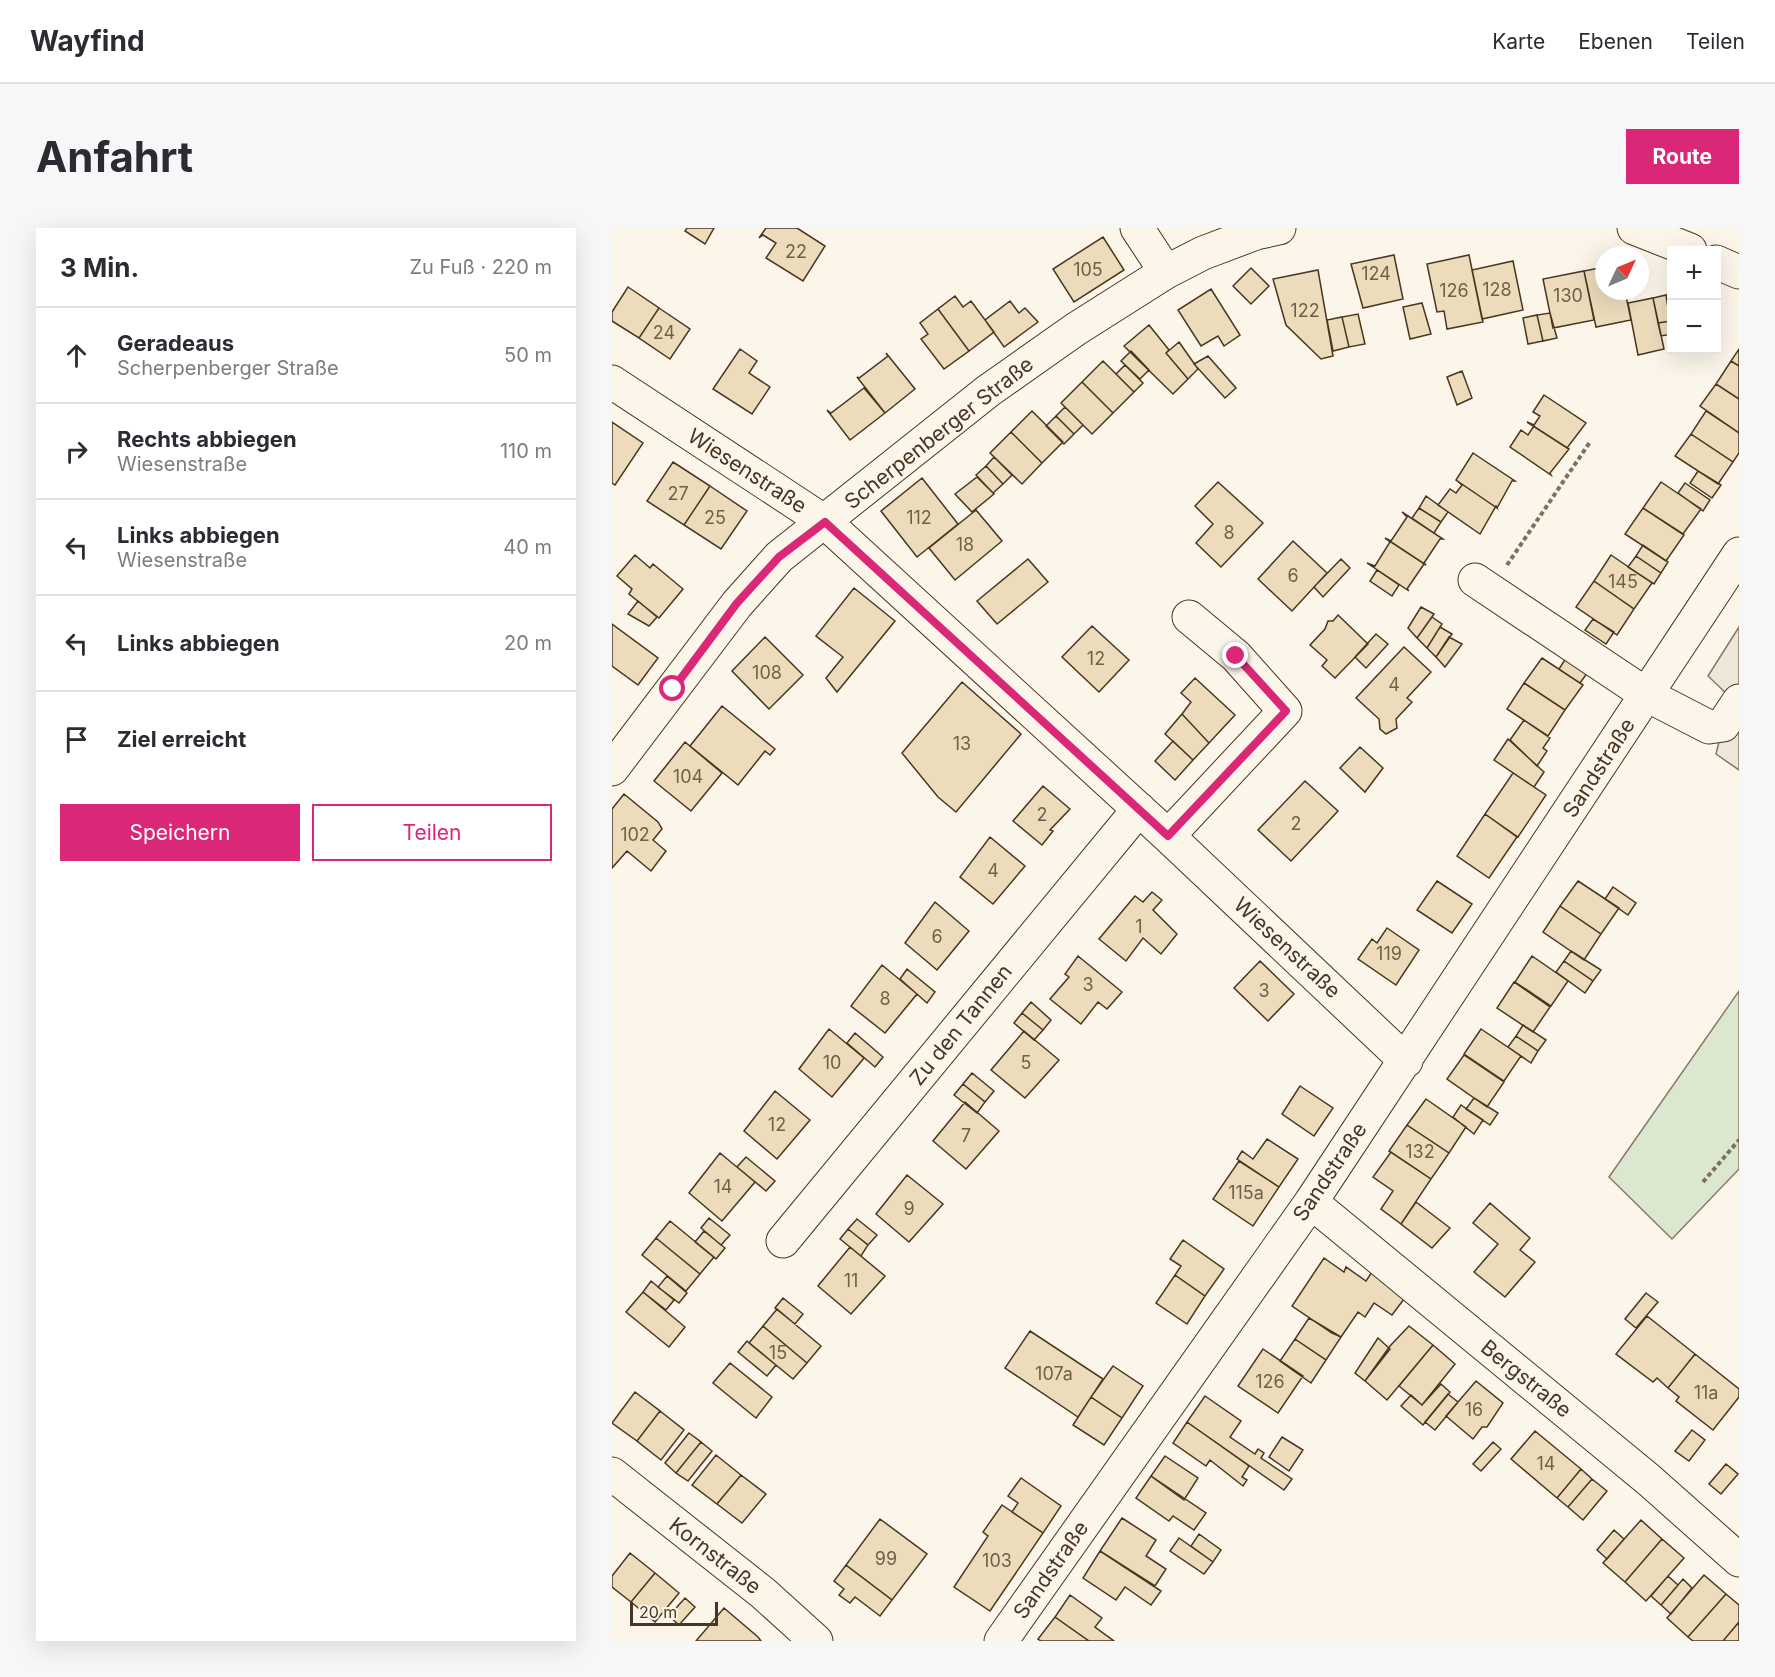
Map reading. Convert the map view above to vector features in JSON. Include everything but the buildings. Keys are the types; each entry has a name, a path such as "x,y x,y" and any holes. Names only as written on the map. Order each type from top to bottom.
{"street":[{"name":"Scherpenberger Straße","path":"612,769 737,603 779,557 988,391 1076,329 1166,272 1203,253 1256,233 1279,228"},
{"path":"1634,228 1680,246"},
{"path":"1139,229 1166,272"},
{"path":"1721,263 1739,272"},
{"name":"Wiesenstraße","path":"612,382 825,522 1139,809 1406,1061"},
{"name":"Sandstraße","path":"1000,1641 1311,1202 1739,554"},
{"name":"Sandstraße","path":"1482,585 1647,695"},
{"path":"1168,836 1286,711 1236,656 1189,617"},
{"path":"1647,695 1709,727 1723,725 1739,701"},
{"name":"Zu den Tannen","path":"783,1241 1139,809"},
{"name":"Bergstraße","path":"1311,1202 1649,1480 1739,1560"},
{"name":"Kornstraße","path":"612,1474 763,1593 816,1641"}],"path":[{"path":"1482,585 1590,442"},
{"path":"1703,1182 1739,1140"}],"green space":[{"path":"1739,991 1739,1169 1672,1239 1609,1177"}],"shaded area":[{"path":"1739,627 1739,770 1716,754 1730,697 1708,676"}],"route":[{"path":"673,689 737,603 779,557 825,522 1168,836 1286,711 1236,656"}]}
